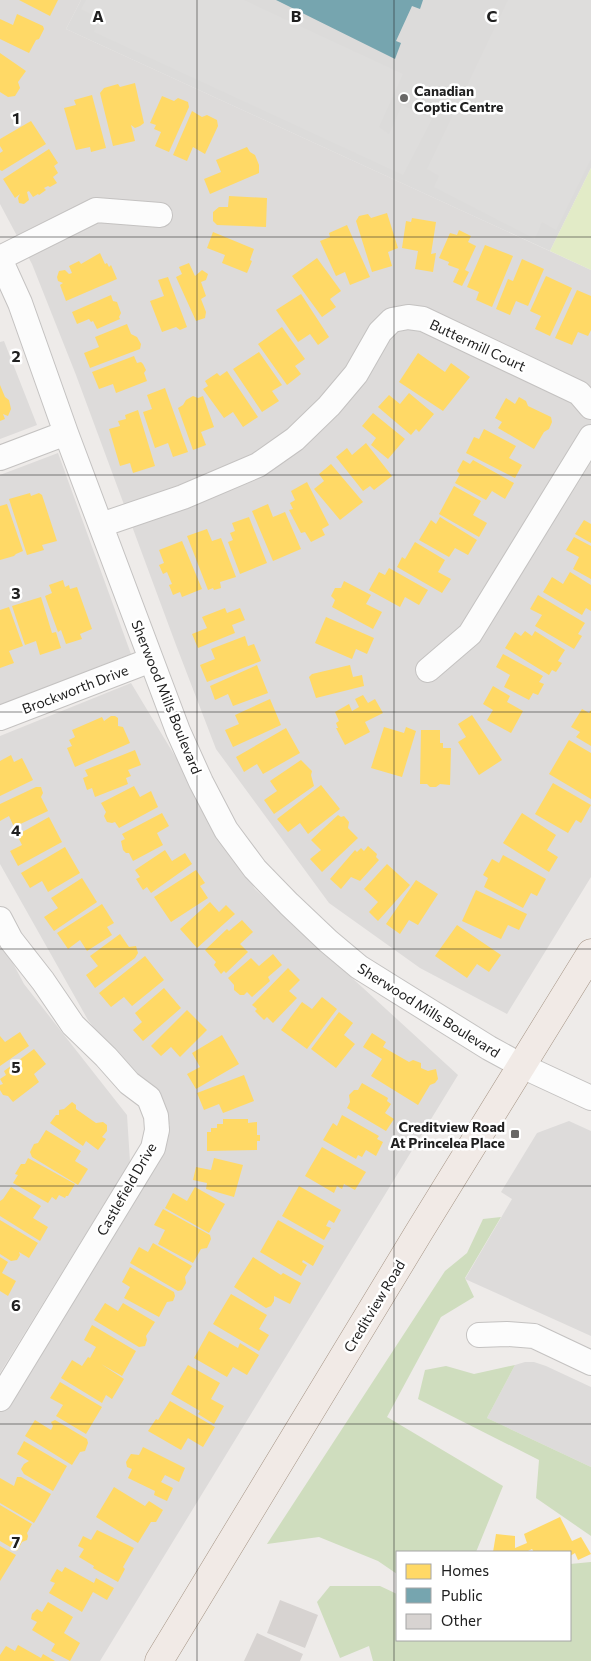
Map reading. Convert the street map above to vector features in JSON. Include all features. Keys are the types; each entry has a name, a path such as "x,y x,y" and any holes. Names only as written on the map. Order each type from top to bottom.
{"main road":[{"name":"Creditview Road","path":"159,1661 591,953"}],"street":[{"path":"0,259 96,210 160,215"},
{"name":"Sherwood Mills Boulevard","path":"0,259 20,303 66,433 178,731 201,782 226,830 255,869 328,941 359,967 489,1048 522,1066 591,1098"},
{"name":"Buttermill Court","path":"101,525 183,497 258,465 294,440 329,406 356,374 380,332 392,320 408,317 423,319 579,393 591,407"},
{"path":"0,458 66,433"},
{"path":"428,670 470,634 591,437"},
{"name":"Brockworth Drive","path":"0,718 151,660"},
{"name":"Castlefield Drive","path":"0,919 11,940 43,981 73,1025 106,1057 129,1083 149,1098 156,1116 157,1130 153,1148 0,1399"},
{"path":"479,1335 507,1334 534,1336 591,1363"}],"shaded area":[{"path":"0,0 81,0 66,29 591,270 591,877 507,1014 420,968 329,903 216,749 76,375 32,264 0,204"},
{"name":"Canadian Coptic Centre","path":"81,0 591,0 591,168 550,251 66,29"},
{"path":"86,0 244,0 403,74 379,127 389,134 402,105 432,119 403,175 94,32 99,18 81,9"},
{"path":"508,0 591,0 591,159 556,230 542,222 535,239 434,187 439,176 427,169"},
{"path":"4,341 37,425 0,439 0,342"},
{"path":"58,453 131,654 0,706 0,475"},
{"path":"131,683 255,889 458,1075 100,1661 0,1661 0,1400 170,1125 88,1020 0,864 0,736"},
{"path":"0,939 24,984 127,1115 130,1162 0,1373"},
{"path":"569,1121 591,1131 591,1336 465,1279 512,1199 501,1192 537,1133"},
{"path":"534,1362 546,1366 591,1387 591,1467 487,1418 515,1365"}],"green space":[{"path":"591,168 591,270 550,251"},
{"path":"501,1217 465,1278 474,1297 441,1317 387,1417 503,1486 476,1551 396,1551 396,1573 378,1561 319,1537 267,1544 445,1271 467,1253 483,1219"},
{"path":"515,1365 487,1418 591,1467 591,1536 536,1498 539,1460 418,1399 425,1370 446,1366 474,1374"},
{"path":"591,1562 591,1661 373,1661 369,1646 340,1658 317,1602 330,1586 380,1586 396,1594 396,1641 571,1641 571,1564"}],"building: Homes":[{"path":"19,0 58,0 50,16"},
{"path":"17,14 43,26 44,29 29,53 0,39 0,19 13,25"},
{"path":"0,53 26,71 18,82 20,88 15,96 8,97 0,92"},
{"path":"135,83 144,123 135,128 131,125 135,141 113,146 100,93 104,88 118,84 120,87"},
{"path":"92,95 106,148 91,152 90,147 76,150 64,108 76,105 74,100"},
{"path":"162,96 174,101 178,98 188,102 189,107 169,152 155,146 161,132 154,129 156,125 150,123"},
{"path":"192,111 202,117 207,115 217,120 218,126 205,154 193,147 187,161 173,155"},
{"path":"31,121 46,144 2,171 0,170 0,153 3,151 0,146 0,139"},
{"path":"247,147 255,155 259,165 259,173 210,194 204,179 221,172 216,160"},
{"path":"49,149 58,163 54,166 58,173 53,177 57,183 44,188 46,190 33,197 29,191 27,192 29,200 24,204 19,203 18,198 20,194 15,198 3,179"},
{"path":"229,196 267,198 266,227 217,225 213,221 213,212 219,207 228,207"},
{"path":"387,213 398,248 388,252 392,266 372,272 356,221 359,216 368,214 371,218"},
{"path":"412,218 436,222 431,254 436,253 433,272 415,269 418,251 402,248 406,221 411,222"},
{"path":"347,225 370,277 350,285 345,272 336,276 320,241 330,237 329,233"},
{"path":"459,230 471,236 468,242 476,246 465,270 469,272 462,286 453,282 459,269 448,265 449,262 439,258 450,233 457,235"},
{"path":"213,232 254,249 247,273 222,263 225,255 207,248"},
{"path":"485,245 513,256 492,307 476,300 479,292 467,287"},
{"path":"100,253 105,264 107,263 109,267 111,265 117,279 66,301 60,285 63,283 58,281 57,277 59,271 65,270 69,274 72,273 69,266 79,261 81,264"},
{"path":"317,258 341,291 330,299 336,307 322,317 292,276"},
{"path":"522,259 544,269 528,306 516,301 510,315 496,309 508,279 513,281"},
{"path":"189,263 195,276 202,270 208,274 206,280 201,282 206,296 201,299 206,312 205,318 196,321 176,277 182,274 179,267"},
{"path":"546,276 572,288 550,336 535,329 541,316 530,311"},
{"path":"168,277 187,327 180,330 176,327 162,332 150,301 164,296 158,280"},
{"path":"577,290 591,296 591,330 588,336 578,332 572,345 555,338"},
{"path":"301,294 329,337 318,345 310,334 298,342 276,310"},
{"path":"111,295 113,301 117,302 121,313 120,319 97,329 93,321 91,322 89,319 77,324 72,312"},
{"path":"127,324 131,334 137,337 141,344 140,349 90,368 84,353 99,347 95,337"},
{"path":"282,327 305,359 295,366 301,374 287,385 258,344"},
{"path":"259,352 282,385 272,391 279,401 262,412 233,369"},
{"path":"418,353 445,372 451,363 470,377 443,411 399,382"},
{"path":"134,356 137,363 141,362 143,364 146,370 144,373 147,381 116,393 113,384 99,389 92,372"},
{"path":"227,371 258,417 243,427 233,412 224,418 203,389 208,386 205,381 217,373 220,376"},
{"path":"0,385 5,397 9,400 11,409 8,416 3,414 5,419 0,421"},
{"path":"165,388 188,452 173,457 168,443 155,448 143,412 152,409 147,395"},
{"path":"409,393 434,414 419,432 416,429 411,435 378,407 389,395 400,404"},
{"path":"193,396 198,398 203,396 214,427 201,432 206,445 193,450 178,408"},
{"path":"519,397 526,401 528,406 551,417 552,422 549,429 544,432 534,449 498,428 502,422 495,418 506,398 515,404"},
{"path":"138,410 155,466 133,473 130,463 120,466 109,429 120,426 118,421 126,419 125,415"},
{"path":"373,413 405,439 388,459 371,445 376,438 362,426"},
{"path":"484,429 516,446 509,458 522,465 515,478 466,453 474,437 479,439"},
{"path":"366,443 392,476 374,490 370,486 363,491 336,457 347,448 352,455"},
{"path":"463,460 470,464 473,460 514,483 505,499 492,491 486,500 455,483 460,474 457,471"},
{"path":"331,464 363,502 340,520 314,489 324,481 319,474"},
{"path":"307,482 329,525 322,529 325,535 311,542 305,532 301,533 289,510 293,509 290,503 295,500 291,491"},
{"path":"454,486 481,501 473,515 487,523 479,537 439,514"},
{"path":"30,493 31,496 39,493 42,495 57,541 42,545 44,550 27,555 9,499"},
{"path":"7,504 23,551 0,560 0,506"},
{"path":"268,504 273,517 285,512 301,549 273,561 252,511"},
{"path":"249,517 267,563 240,574 228,542 233,540 230,533 235,531 232,523"},
{"path":"440,517 477,540 468,555 455,548 449,557 419,540 431,520 436,524"},
{"path":"584,520 591,524 591,543 575,534"},
{"path":"207,529 212,541 221,538 236,577 220,582 221,588 214,590 213,588 208,590 187,536"},
{"path":"574,537 591,546 591,579 573,569 579,557 566,550"},
{"path":"182,541 202,589 182,597 180,592 173,595 169,585 172,584 167,572 163,574 159,565 164,563 159,550"},
{"path":"415,542 445,560 438,572 451,579 442,593 397,567 402,557 405,559"},
{"path":"389,568 428,590 419,605 405,597 400,607 369,590 379,572 385,575"},
{"path":"570,572 591,585 591,611 586,608 582,615 543,592 552,577 563,584"},
{"path":"63,580 65,587 69,585 70,589 77,587 92,629 80,634 82,639 66,644 61,630 58,632 45,596 52,593 49,585"},
{"path":"344,581 371,595 366,604 382,612 373,629 332,607 335,600 331,596 335,588 341,588"},
{"path":"538,595 585,623 578,634 582,636 574,649 535,626 542,615 530,609"},
{"path":"41,597 52,633 56,632 61,648 40,655 36,641 25,645 12,606"},
{"path":"9,607 23,646 9,651 14,663 0,668 0,610"},
{"path":"225,608 227,613 240,608 245,620 232,625 235,633 198,648 192,634 207,628 202,617"},
{"path":"326,617 374,638 367,654 356,649 352,659 315,643"},
{"path":"525,631 532,636 535,631 565,650 558,661 562,663 556,672 552,670 549,675 505,648 515,632 521,636"},
{"path":"245,636 248,646 254,644 261,661 207,682 200,665 215,659 211,649"},
{"path":"503,654 543,676 539,682 544,684 538,695 533,693 529,700 504,687 510,675 496,667"},
{"path":"257,665 268,693 233,706 228,694 215,700 210,686"},
{"path":"350,665 353,677 362,675 364,686 316,698 309,677 312,674"},
{"path":"493,686 510,696 507,702 523,711 511,733 487,720 493,710 483,704"},
{"path":"363,695 368,703 375,699 383,713 365,722 370,732 345,745 336,728 338,728 336,723 339,721 335,712 349,704 352,711 359,707 355,699"},
{"path":"270,699 281,725 233,747 225,730 239,724 235,715"},
{"path":"582,709 589,713 591,710 591,746 576,737 580,732 571,727"},
{"path":"472,715 502,760 479,775 458,742 466,737 458,724"},
{"path":"111,716 118,718 118,726 123,727 130,743 75,767 67,748 72,746 69,740 75,737 72,730 102,717 104,721"},
{"path":"384,727 404,733 406,727 416,731 402,777 371,768"},
{"path":"286,728 300,753 263,774 257,764 244,772 236,757"},
{"path":"421,730 440,730 440,743 443,743 443,748 451,748 450,785 440,784 436,787 430,787 427,784 420,784"},
{"path":"569,740 591,753 591,799 549,774"},
{"path":"135,750 141,765 128,770 131,776 126,778 128,784 95,797 92,788 87,790 83,778 88,776 85,770"},
{"path":"11,755 14,762 22,758 33,780 0,796 0,761"},
{"path":"301,760 312,771 311,775 314,786 274,814 264,800 277,791 270,781"},
{"path":"553,783 591,805 581,823 576,820 568,833 535,814"},
{"path":"321,785 340,809 308,834 300,823 288,832 277,819"},
{"path":"134,786 140,797 151,791 158,807 119,828 115,822 107,822 104,816 106,812 101,803"},
{"path":"36,787 41,787 43,793 41,797 48,811 14,827 9,816 0,821 0,804"},
{"path":"162,813 169,826 157,833 163,845 133,861 129,853 123,850 121,841 125,839 122,834"},
{"path":"522,813 556,835 547,850 558,857 549,872 503,843"},
{"path":"338,815 344,816 349,822 348,828 358,838 322,872 310,859 321,850 311,840"},
{"path":"49,817 62,842 18,866 10,851 22,845 17,835"},
{"path":"368,846 377,854 376,857 379,860 360,881 351,877 341,889 330,879 355,850 357,852 361,848 364,851"},
{"path":"65,847 80,873 48,892 42,881 30,888 21,873"},
{"path":"165,850 172,861 185,853 192,864 151,893 147,887 143,890 136,879 140,877 135,870"},
{"path":"503,855 546,879 537,896 531,893 523,908 484,887 488,878 483,875 492,859 499,863"},
{"path":"387,864 410,885 378,921 369,912 378,902 364,889"},
{"path":"196,870 205,883 200,886 208,898 171,922 154,897"},
{"path":"82,878 97,902 54,931 44,917 58,908 51,898"},
{"path":"416,880 438,894 418,925 409,920 400,934 386,924"},
{"path":"476,890 527,914 519,930 508,925 501,939 462,921"},
{"path":"210,902 219,912 226,905 235,914 197,948 180,929"},
{"path":"102,904 114,923 107,927 112,935 87,951 80,940 68,949 57,933"},
{"path":"242,920 253,932 240,944 248,952 226,973 224,971 221,974 214,965 216,962 205,950 227,929 229,931"},
{"path":"457,925 501,955 489,972 477,964 467,978 435,956"},
{"path":"120,934 129,947 136,946 138,953 135,958 95,988 86,975 98,966 90,956"},
{"path":"273,954 282,965 268,977 270,981 252,997 247,992 244,995 240,995 234,990 234,985 228,978 251,958 259,966"},
{"path":"145,956 164,980 132,1006 124,997 111,1007 99,993"},
{"path":"288,968 300,980 289,991 297,998 273,1023 267,1017 264,1020 252,1005"},
{"path":"164,988 181,1008 143,1041 133,1030 142,1022 135,1013"},
{"path":"322,997 337,1009 307,1049 281,1030 302,1002 312,1009"},
{"path":"187,1010 207,1030 180,1057 171,1047 161,1056 151,1046"},
{"path":"339,1012 353,1023 344,1035 355,1044 336,1068 311,1049"},
{"path":"20,1032 29,1046 0,1066 0,1036 5,1042"},
{"path":"372,1033 386,1042 383,1047 409,1062 413,1060 421,1063 421,1068 428,1071 436,1069 438,1079 430,1085 418,1105 371,1076 382,1059 363,1047"},
{"path":"222,1035 239,1064 196,1089 187,1074 200,1067 192,1053"},
{"path":"34,1049 46,1064 34,1074 39,1082 13,1102 8,1096 3,1095 0,1090 0,1085 3,1084 0,1079 6,1075 4,1071"},
{"path":"244,1075 254,1101 223,1113 219,1104 204,1110 197,1093"},
{"path":"362,1083 388,1098 387,1101 391,1104 385,1113 394,1119 386,1131 347,1108 350,1102 349,1095 354,1090 358,1090"},
{"path":"72,1102 76,1105 76,1109 96,1123 103,1122 107,1125 107,1131 102,1137 106,1139 98,1150 86,1141 83,1146 50,1123 56,1115 59,1115 59,1110 64,1109"},
{"path":"342,1115 379,1136 377,1139 383,1142 376,1156 366,1150 362,1157 358,1155 356,1159 323,1140 333,1123 337,1126"},
{"path":"223,1119 248,1119 248,1123 257,1122 257,1135 260,1135 260,1141 257,1141 257,1150 207,1151 207,1132 211,1132 211,1128 217,1128 217,1124 223,1124"},
{"path":"46,1130 81,1151 75,1161 88,1169 78,1185 32,1157 30,1152 34,1144 38,1143"},
{"path":"322,1147 366,1172 355,1190 344,1184 342,1189 337,1186 334,1193 305,1176"},
{"path":"28,1158 75,1184 68,1196 65,1198 59,1195 56,1200 52,1197 48,1203 13,1183 18,1175 15,1174 21,1164 25,1164"},
{"path":"214,1158 243,1165 234,1197 206,1189 207,1183 193,1180 196,1167 211,1170"},
{"path":"299,1186 341,1210 334,1223 329,1220 326,1226 331,1228 324,1240 282,1216"},
{"path":"11,1187 41,1206 33,1218 48,1227 40,1241 0,1216 0,1201"},
{"path":"195,1187 225,1204 209,1233 165,1208 173,1193 187,1201"},
{"path":"163,1209 210,1235 211,1239 207,1248 201,1249 193,1263 158,1244 165,1230 154,1225"},
{"path":"0,1220 38,1243 29,1258 19,1252 20,1255 17,1260 11,1261 0,1254"},
{"path":"278,1220 324,1246 313,1266 303,1260 302,1262 307,1265 301,1276 260,1252"},
{"path":"153,1243 192,1266 185,1277 186,1283 182,1290 178,1291 130,1263 139,1247 148,1252"},
{"path":"0,1257 8,1262 2,1273 16,1281 8,1296 0,1291"},
{"path":"253,1257 281,1275 283,1273 301,1283 290,1304 274,1296 271,1306 266,1308 234,1287"},
{"path":"130,1267 174,1292 173,1301 167,1302 159,1317 124,1298 130,1287 122,1282"},
{"path":"231,1294 267,1315 259,1329 269,1335 259,1351 213,1324"},
{"path":"105,1303 118,1311 123,1303 155,1322 146,1336 145,1346 139,1347 94,1320"},
{"path":"92,1325 136,1351 122,1376 101,1364 124,1379 112,1399 106,1395 102,1403 61,1378 72,1360 82,1366 88,1357 90,1358 96,1347 84,1340"},
{"path":"209,1331 238,1348 240,1343 259,1355 247,1375 233,1367 227,1377 194,1358"},
{"path":"188,1365 220,1383 211,1399 224,1406 214,1424 198,1414 200,1411 171,1394"},
{"path":"60,1382 102,1407 86,1434 56,1416 63,1405 50,1398"},
{"path":"170,1401 215,1427 203,1447 188,1438 181,1450 148,1431 156,1419 158,1420"},
{"path":"35,1420 51,1430 53,1426 51,1422 55,1420 87,1439 88,1443 85,1451 80,1452 72,1465 25,1436"},
{"path":"24,1441 67,1466 53,1491 24,1474 21,1469 29,1461 17,1454"},
{"path":"143,1447 185,1468 179,1482 165,1475 161,1482 173,1488 167,1501 154,1495 155,1491 128,1478 132,1469 127,1467 126,1462 131,1454 139,1455"},
{"path":"17,1477 21,1477 51,1494 34,1523 0,1503 0,1478 14,1486"},
{"path":"114,1487 145,1506 149,1501 163,1510 156,1522 151,1522 138,1543 96,1517"},
{"path":"0,1505 32,1524 27,1533 27,1540 22,1542 17,1551 0,1541"},
{"path":"560,1517 572,1541 581,1537 591,1554 578,1560 575,1553 571,1555 571,1551 533,1551 532,1549 528,1551 493,1551 496,1534 515,1536 515,1548 527,1543 524,1534"},
{"path":"97,1530 134,1548 123,1567 125,1569 118,1582 93,1568 94,1566 79,1557 84,1549 78,1546 83,1536 91,1540"},
{"path":"0,1546 16,1555 0,1581"},
{"path":"65,1567 94,1583 96,1578 114,1588 107,1600 93,1592 82,1612 49,1593 55,1583 50,1581 57,1569 62,1572"},
{"path":"48,1602 73,1617 64,1633 80,1643 70,1661 51,1651 55,1644 32,1630 37,1622 31,1619 32,1614 37,1609 42,1612"},
{"path":"18,1645 41,1658 43,1654 55,1661 0,1661 0,1655 6,1646 15,1651"}],"building: Public":[{"path":"276,0 423,0 420,9 412,6 396,41 401,43 395,59"}],"building: Other":[{"path":"280,1600 318,1615 305,1648 267,1633"},
{"path":"257,1633 303,1654 300,1661 244,1661"}],"place":[{"name":"Canadian Coptic Centre","path":"404,98"},
{"name":"Creditview Road At Princelea Place","path":"515,1134"}]}
